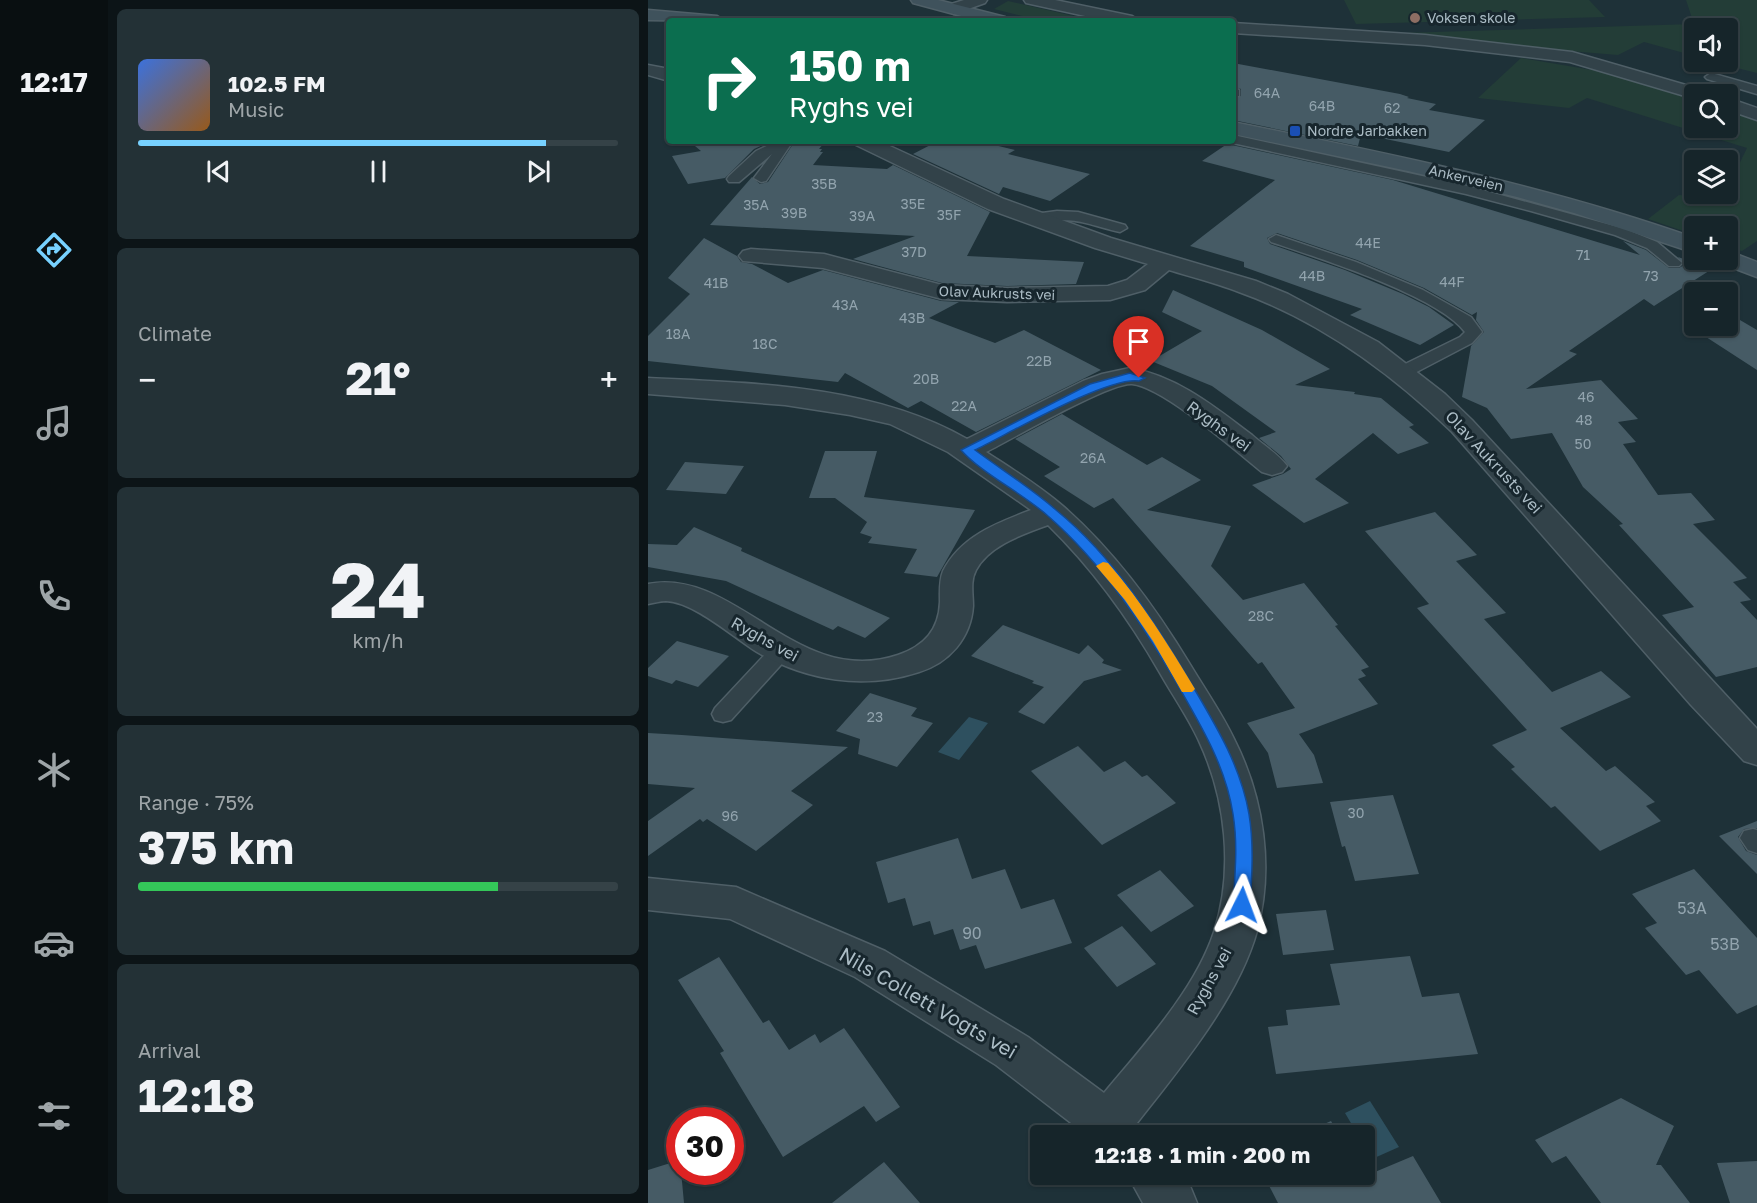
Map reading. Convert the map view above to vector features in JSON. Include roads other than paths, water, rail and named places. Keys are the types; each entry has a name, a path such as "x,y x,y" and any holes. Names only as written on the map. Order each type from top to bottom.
{"main road":[{"path":"919,0 983,18"},
{"path":"648,15 682,18"},
{"name":"Ankerveien","path":"1236,129 1528,193 1684,243"},
{"path":"1738,262 1757,270"}],"street":[{"path":"954,9 979,0"},
{"path":"1032,0 1118,18"},
{"path":"1236,28 1425,40 1572,57 1684,90"},
{"path":"648,70 666,74"},
{"path":"1738,107 1757,114"},
{"name":"Olav Aukrusts vei","path":"869,144 965,191 1037,220 1247,286 1297,307 1369,348 1462,426 1757,752"},
{"name":"Olav Aukrusts vei","path":"751,256 824,261 942,292 1017,295 1110,293 1136,285 1166,261"},
{"name":"Ryghs vei","path":"967,450 1094,386 1130,376 1157,386 1215,419 1272,466"},
{"name":"Ryghs vei","path":"648,386 784,395 854,407 908,421 967,450 1052,513 1089,550 1130,597 1159,640 1220,746 1233,780 1241,815 1244,862 1242,905 1231,942 1208,989 1117,1125"},
{"name":"Ryghs vei","path":"648,594 666,591 689,596 781,651 808,663 845,670 895,668 918,661 937,651 948,638 954,623 957,576 973,552 1011,529 1052,513"},
{"name":"Nils Collett Vogts vei","path":"648,894 736,903 870,964 1011,1050 1109,1125"},
{"path":"1159,1185 1172,1203"}],"lane":[{"path":"1702,84 1713,76 1757,90"},
{"path":"1236,140 1468,190 1536,208 1620,232 1652,245 1674,263"},
{"path":"734,179 761,154 782,144"},
{"path":"761,178 785,144"},
{"path":"1037,220 1058,214 1077,216 1120,228"},
{"path":"1276,239 1305,248 1424,296 1470,322 1474,332 1466,340 1401,373"},
{"path":"723,714 781,651"}],"water":[{"path":"969,717 988,723 959,760 938,752"},
{"path":"1370,1101 1399,1147 1375,1158 1375,1125 1352,1125 1345,1113"}],"place":[{"name":"Voksen skole","path":"1415,18"},
{"name":"Nordre Jarbakken","path":"1295,131"}]}
